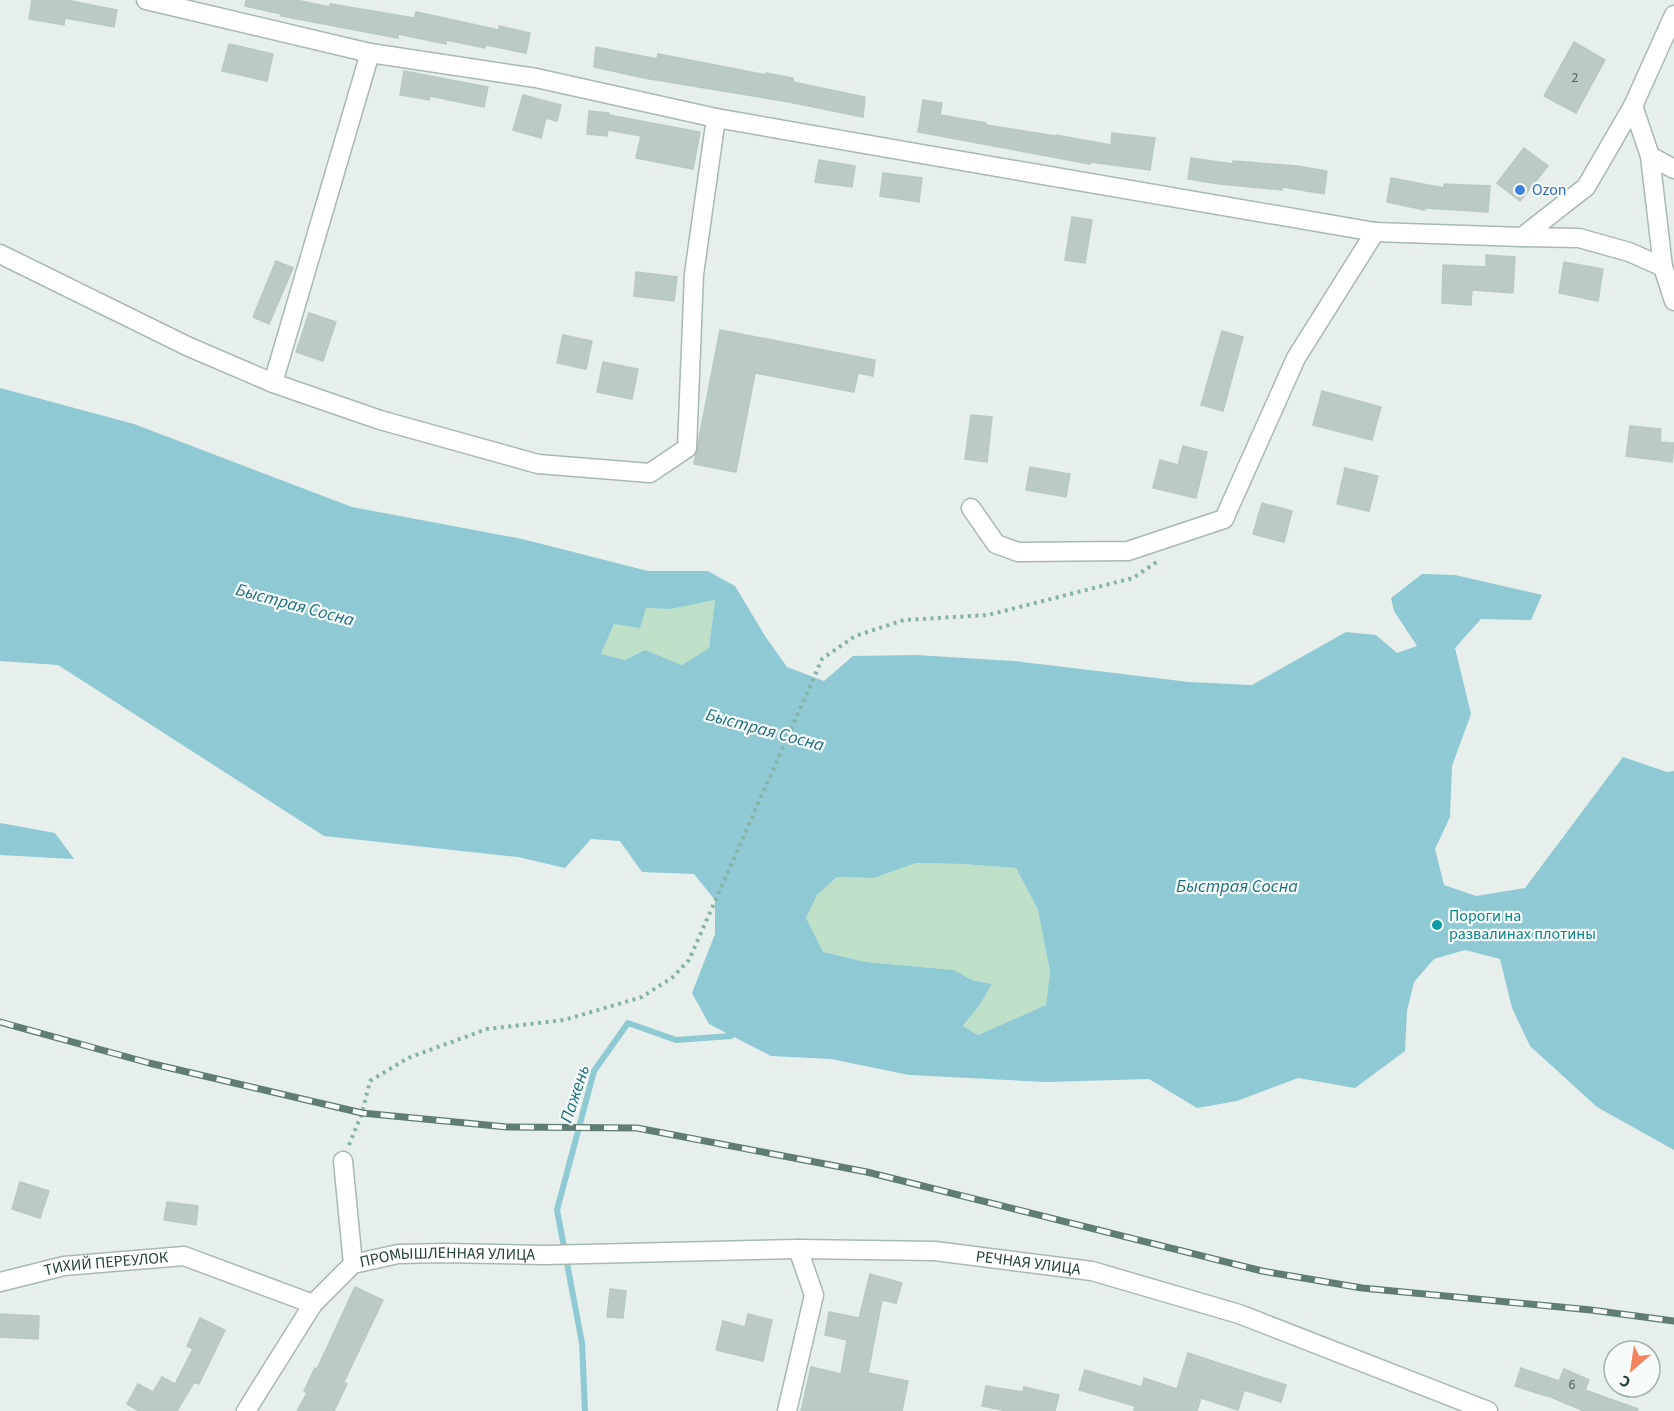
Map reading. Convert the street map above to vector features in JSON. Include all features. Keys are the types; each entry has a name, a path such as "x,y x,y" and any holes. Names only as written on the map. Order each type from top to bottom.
{"street":[{"path":"146,0 370,53 536,78 716,118 1375,232 1579,238 1629,252 1663,267"},
{"path":"1522,237 1586,187 1633,106 1674,15"},
{"path":"273,383 370,53"},
{"path":"1633,106 1650,156 1663,267 1674,301"},
{"path":"0,254 187,346 273,383 380,420 538,464 650,472 687,448 694,274 716,118"},
{"path":"1650,156 1674,169"},
{"path":"971,508 996,544 1018,552 1128,551 1224,519 1296,358 1375,232"},
{"path":"343,1161 353,1264"},
{"path":"787,1411 814,1295 798,1249"},
{"name":"РЕЧНАЯ УЛИЦА","path":"545,1255 798,1249 936,1251 1092,1271 1239,1314 1488,1411"},
{"name":"ПРОМЫШЛЕННАЯ УЛИЦА","path":"246,1411 314,1304 353,1264 398,1254 545,1255"},
{"name":"ТИХИЙ ПЕРЕУЛОК","path":"0,1282 64,1266 184,1256 314,1304"}],"path":[{"path":"343,1161 362,1113 370,1081 408,1058 487,1029 564,1020 642,997 673,977 689,960 822,659 855,636 904,620 988,615 1132,578 1160,560"}],"green space":[{"path":"715,600 709,648 682,665 645,650 625,660 601,654 614,624 646,608 671,609"},
{"path":"916,863 1016,868 1038,910 1050,972 1046,1005 978,1035 963,1027 992,984 972,980 954,970 866,962 823,952 806,918 817,895 837,877 874,878"}],"water":[{"name":"Быстрая Сосна","path":"0,388 134,424 352,507 522,539 648,571 708,571 735,586 787,667 824,681 853,656 916,655 1013,661 1189,682 1252,685 1346,632 1376,635 1397,653 1417,646 1394,611 1391,598 1422,574 1455,575 1542,595 1531,620 1481,619 1455,648 1471,714 1452,766 1450,817 1435,849 1444,885 1476,896 1525,888 1623,757 1667,772 1674,771 1674,1150 1597,1107 1530,1046 1512,1008 1500,959 1465,950 1434,959 1414,982 1407,1011 1405,1051 1355,1088 1298,1078 1237,1101 1197,1108 1149,1079 1046,1082 909,1075 831,1059 771,1056 709,1024 692,993 715,934 715,900 694,874 642,872 620,841 591,839 565,868 518,857 324,836 58,665 0,661","holes":["715,600 709,648 682,665 645,650 625,660 601,654 614,624 640,628 646,608 671,609","916,863 1016,868 1038,910 1050,972 1046,1005 978,1035 963,1026 979,1006 992,984 972,980 954,970 866,962 823,952 806,918 817,895 837,877 874,878"]},
{"path":"0,823 55,833 74,859 0,855"}],"building":[{"path":"32,0 66,0 117,10 114,27 65,18 64,25 29,19"},
{"path":"246,0 296,0 414,18 416,12 499,30 499,26 530,33 526,53 446,40 446,44 398,34 398,38 281,16 281,14 245,6"},
{"path":"1574,42 1605,60 1576,113 1544,96"},
{"path":"229,44 273,54 267,81 222,71"},
{"path":"596,47 657,59 658,54 793,78 793,82 865,97 863,117 594,67"},
{"path":"404,71 488,87 484,107 430,96 429,100 400,95"},
{"path":"523,95 561,105 557,121 546,118 541,138 513,130"},
{"path":"923,100 942,103 940,115 986,123 986,125 1111,145 1112,133 1155,138 1150,170 1090,162 1090,164 918,132"},
{"path":"589,111 700,132 693,169 636,158 641,136 608,130 607,136 587,134"},
{"path":"1524,148 1548,166 1520,201 1497,183"},
{"path":"1191,158 1233,164 1233,161 1297,166 1327,171 1324,194 1283,187 1282,190 1188,179"},
{"path":"819,160 855,166 852,187 815,182"},
{"path":"883,173 922,178 919,202 880,196"},
{"path":"1391,178 1444,188 1444,184 1490,186 1488,212 1425,208 1425,210 1387,202"},
{"path":"1072,217 1092,220 1085,263 1065,260"},
{"path":"1486,255 1515,257 1513,293 1472,290 1471,305 1442,303 1443,265 1486,267"},
{"path":"276,261 293,268 269,324 253,317"},
{"path":"1564,262 1603,269 1598,301 1559,293"},
{"path":"636,272 677,277 674,301 634,296"},
{"path":"309,313 336,322 323,361 296,352"},
{"path":"720,330 875,360 873,376 858,373 854,392 755,373 736,472 694,464"},
{"path":"1222,331 1243,337 1223,411 1201,405"},
{"path":"563,335 592,341 586,369 557,363"},
{"path":"603,362 638,369 632,399 597,392"},
{"path":"1322,391 1381,407 1372,440 1313,425"},
{"path":"971,415 992,417 987,462 965,459"},
{"path":"1630,426 1661,429 1660,442 1674,443 1672,462 1626,456"},
{"path":"1183,446 1207,452 1196,498 1153,488 1160,460 1178,465"},
{"path":"1030,467 1070,474 1066,497 1026,490"},
{"path":"1345,468 1378,476 1369,511 1337,504"},
{"path":"1262,503 1292,511 1284,542 1253,534"},
{"path":"20,1182 49,1191 40,1218 12,1209"},
{"path":"167,1202 198,1206 196,1225 164,1220"},
{"path":"870,1274 902,1283 896,1303 882,1300 868,1373 908,1381 902,1411 801,1411 811,1367 841,1374 847,1340 825,1335 829,1312 859,1318"},
{"path":"355,1287 383,1300 344,1382 347,1384 334,1411 297,1411 307,1393 304,1391 315,1368 317,1369"},
{"path":"610,1289 626,1291 623,1318 607,1317"},
{"path":"0,1314 39,1316 38,1339 0,1337"},
{"path":"748,1314 772,1320 763,1361 716,1350 723,1321 745,1327"},
{"path":"200,1318 225,1330 199,1384 194,1382 177,1411 139,1411 127,1404 138,1384 153,1392 162,1377 175,1384 193,1349 187,1346"},
{"path":"1188,1353 1286,1385 1281,1402 1244,1390 1238,1410 1201,1398 1197,1411 1134,1411 1135,1406 1079,1390 1085,1370 1142,1387 1144,1378 1177,1389"},
{"path":"1521,1368 1559,1381 1564,1369 1589,1380 1585,1390 1602,1396 1602,1399 1610,1399 1638,1409 1637,1411 1584,1411 1546,1395 1515,1386"},
{"path":"986,1386 1023,1392 1024,1387 1059,1395 1055,1411 1007,1411 982,1406"}],"waterway":[{"name":"Пажень","path":"585,1411 582,1343 557,1210 594,1071 628,1023 676,1040 731,1036 733,1030"}],"railway":[{"path":"0,1022 149,1063 362,1113 507,1127 637,1128 867,1172 1262,1271 1362,1288 1591,1310 1674,1321"}],"place":[{"name":"Ozon","path":"1520,190"},
{"name":"Пороги на развалинах плотины","path":"1437,925"}]}
